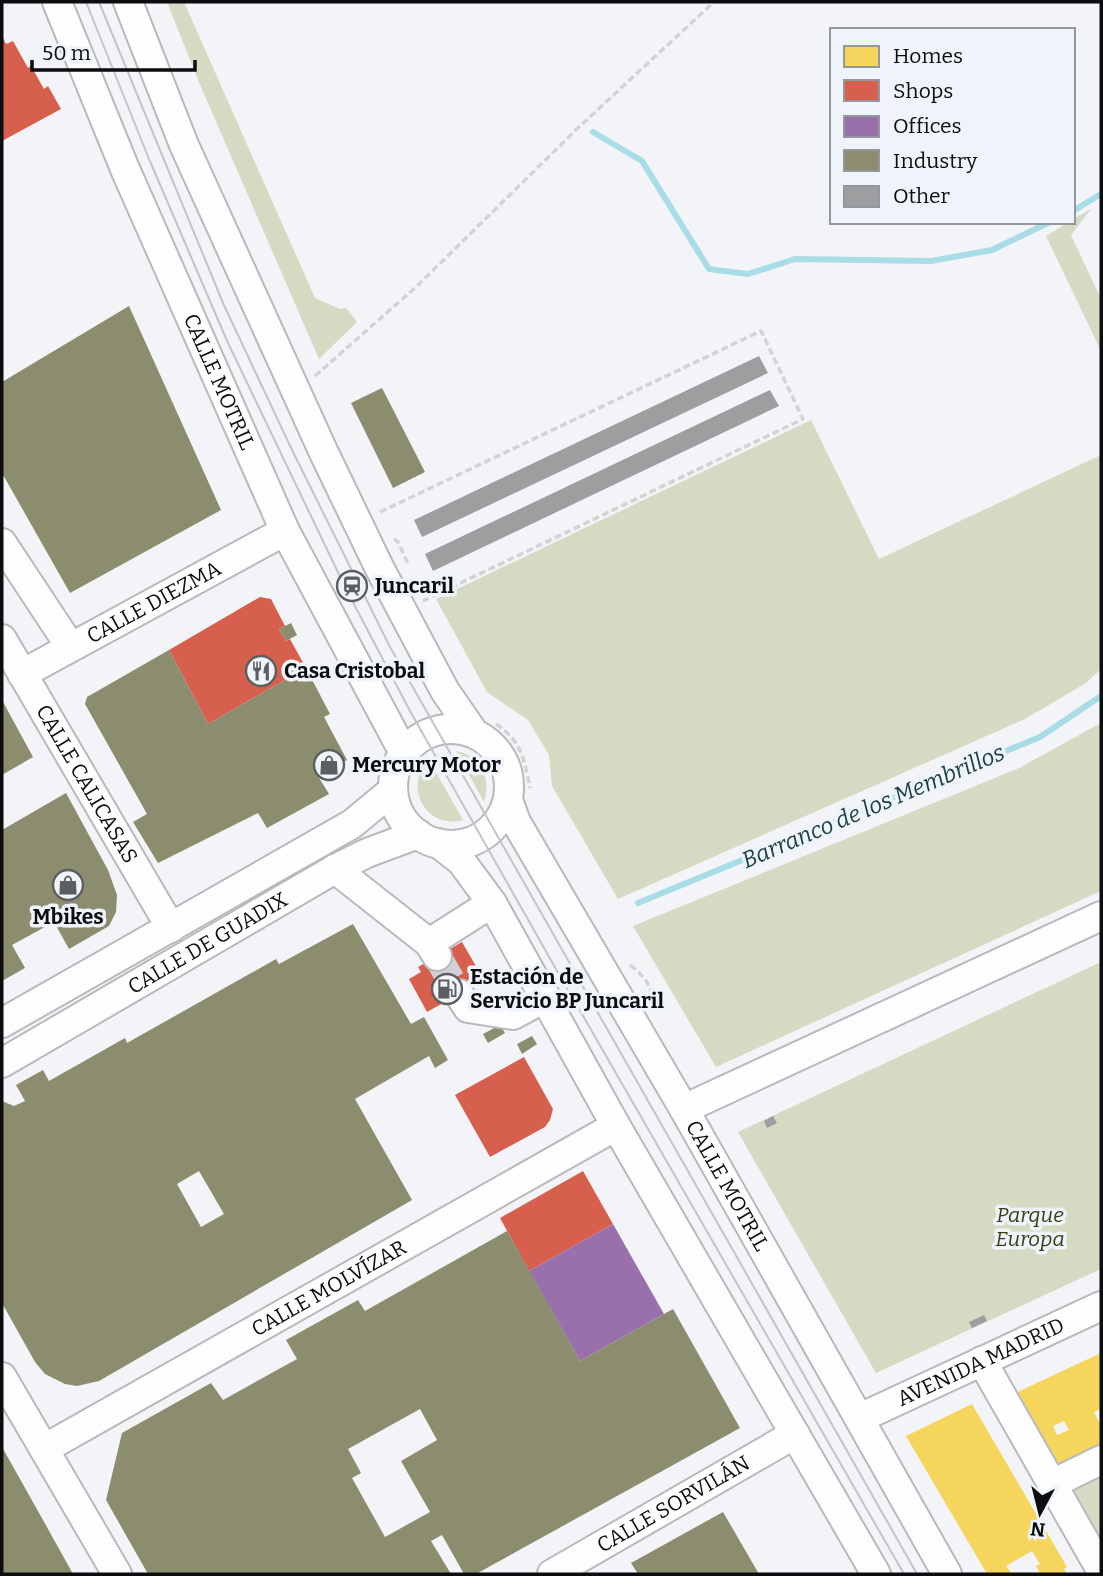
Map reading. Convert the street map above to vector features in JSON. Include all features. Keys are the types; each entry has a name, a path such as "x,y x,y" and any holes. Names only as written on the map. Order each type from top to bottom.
{"street":[{"name":"CALLE MOTRIL","path":"57,2 125,169 285,530 404,753"},
{"path":"128,2 184,145 295,390 379,567 445,691 474,733"},
{"name":"CALLE DIEZMA","path":"22,674 285,530"},
{"path":"2,543 70,646"},
{"name":"CALLE CALICASAS","path":"2,639 171,928"},
{"path":"428,839 461,844 487,833 500,818 508,800 509,778 504,762 490,743 474,733 452,729 432,732 418,739 404,753 395,772 393,790 403,819 428,839 461,861 492,903 616,1126 876,1574"},
{"name":"CALLE DE GUADIX","path":"2,1023 352,824 393,790"},
{"name":"CALLE MOTRIL","path":"508,800 516,822 684,1109 947,1574"},
{"name":"CALLE DE GUADIX","path":"2,1063 335,869 367,853 428,839"},
{"path":"335,869 433,949 492,903"},
{"path":"684,1109 1101,916"},
{"path":"459,994 468,1008 513,1015 546,997"},
{"name":"CALLE MOLVÍZAR","path":"44,1449 616,1126"},
{"name":"AVENIDA MADRID","path":"860,1418 1101,1306"},
{"path":"982,1361 1101,1570"},
{"path":"2,1377 117,1574"},
{"name":"CALLE SORVILÁN","path":"552,1574 795,1434"},
{"path":"1052,1484 1101,1460"}],"path":[{"path":"295,390 306,384 416,287 579,127 714,2"},
{"path":"369,517 761,331 803,419 414,605"},
{"path":"398,542 412,573"}],"green space":[{"path":"167,2 184,2 315,298 340,309 346,308 357,322 319,359 201,87"},
{"path":"1091,209 1071,235 1101,299 1101,351 1046,236 1066,224 1075,224 1075,218"},
{"path":"811,420 879,559 1101,455 1101,669 1086,683 1025,719 618,899 552,786 549,755 528,720 487,692 436,599"},
{"path":"1101,723 1101,891 716,1067 633,926 1019,768"},
{"path":"456,751 472,758 482,769 486,785 484,802"},
{"path":"429,760 463,820 439,819 429,813 422,804 418,782 421,771"},
{"name":"Parque Europa","path":"1101,962 1101,1269 876,1373 738,1132"},
{"path":"1101,1468 1101,1545 1066,1485"}],"building: Homes":[{"path":"1101,1353 1101,1409 1094,1412 1101,1424 1101,1445 1054,1468 1009,1396","holes":["1064,1421 1069,1430 1057,1435 1053,1426"]},
{"path":"972,1404 1067,1567 1064,1569 1067,1574 1040,1574 1036,1566 1040,1564 1032,1551 1006,1566 1012,1574 987,1574 906,1436"}],"building: Shops":[{"path":"2,36 6,44 13,41 28,68 31,66 44,89 48,86 61,109 2,141"},
{"path":"260,597 271,599 285,626 279,629 286,641 290,639 306,668 208,724 169,650"},
{"path":"462,942 484,980 427,1012 409,979 421,972 418,967"},
{"path":"524,1057 553,1109 550,1120 545,1127 490,1157 455,1095"},
{"path":"583,1171 613,1224 529,1271 500,1218"}],"building: Offices":[{"path":"613,1224 664,1314 580,1361 529,1271"}],"building: Industry":[{"path":"129,306 221,510 70,593 2,473 2,382"},
{"path":"382,388 425,472 393,488 351,403"},
{"path":"291,623 297,635 286,641 279,629"},
{"path":"169,650 208,724 306,668 330,714 324,717 347,760 318,776 329,794 267,828 258,813 158,863 133,822 147,814 85,704 87,697"},
{"path":"2,700 33,757 2,775"},
{"path":"66,793 108,870 117,895 116,912 109,926 69,949 54,922 12,945 25,968 2,981 2,830"},
{"path":"353,924 411,1024 424,1017 448,1060 435,1068 429,1056 355,1099 412,1200 99,1381 77,1386 65,1384 45,1374 35,1362 2,1303 2,1101 14,1106 25,1101 16,1085 43,1070 49,1081 125,1038 127,1043 276,959 279,964","holes":["199,1171 224,1214 201,1227 177,1184"]},
{"path":"500,1025 505,1033 488,1043 483,1034"},
{"path":"532,1036 537,1044 522,1054 517,1044"},
{"path":"507,1231 580,1361 673,1309 740,1428 476,1574 464,1574 442,1535 431,1541 451,1574 148,1574 106,1500 122,1433 211,1383 223,1400 297,1359 286,1340 358,1300 365,1311","holes":["420,1409 437,1440 401,1461 430,1512 385,1537 352,1478 361,1473 348,1449"]},
{"path":"2,1447 43,1520 73,1574 2,1574"},
{"path":"723,1512 759,1574 638,1574 631,1563"}],"building: Other":[{"path":"759,356 768,373 422,537 414,520"},
{"path":"770,390 779,406 433,571 425,554"},
{"path":"773,1116 777,1123 767,1128 764,1121"},
{"path":"984,1315 987,1321 972,1328 969,1322"}],"waterway":[{"path":"593,132 642,161 709,269 748,274 795,259 931,261 992,250 1046,224"},
{"path":"1075,210 1101,194"},
{"name":"Barranco de los Membrillos","path":"638,903 1040,737 1101,696"}],"tunnel":[{"path":"437,956 459,994"}],"tram line":[{"path":"86,2 149,159 228,343 346,589 410,711 548,955 904,1574"},
{"path":"99,2 223,303 292,450 390,647 917,1574"}],"place":[{"name":"Juncaril","path":"352,586"},
{"name":"Casa Cristobal","path":"261,671"},
{"name":"Mercury Motor","path":"329,765"},
{"name":"Mbikes","path":"68,885"},
{"name":"Estación de Servicio BP Juncaril","path":"447,989"}]}
